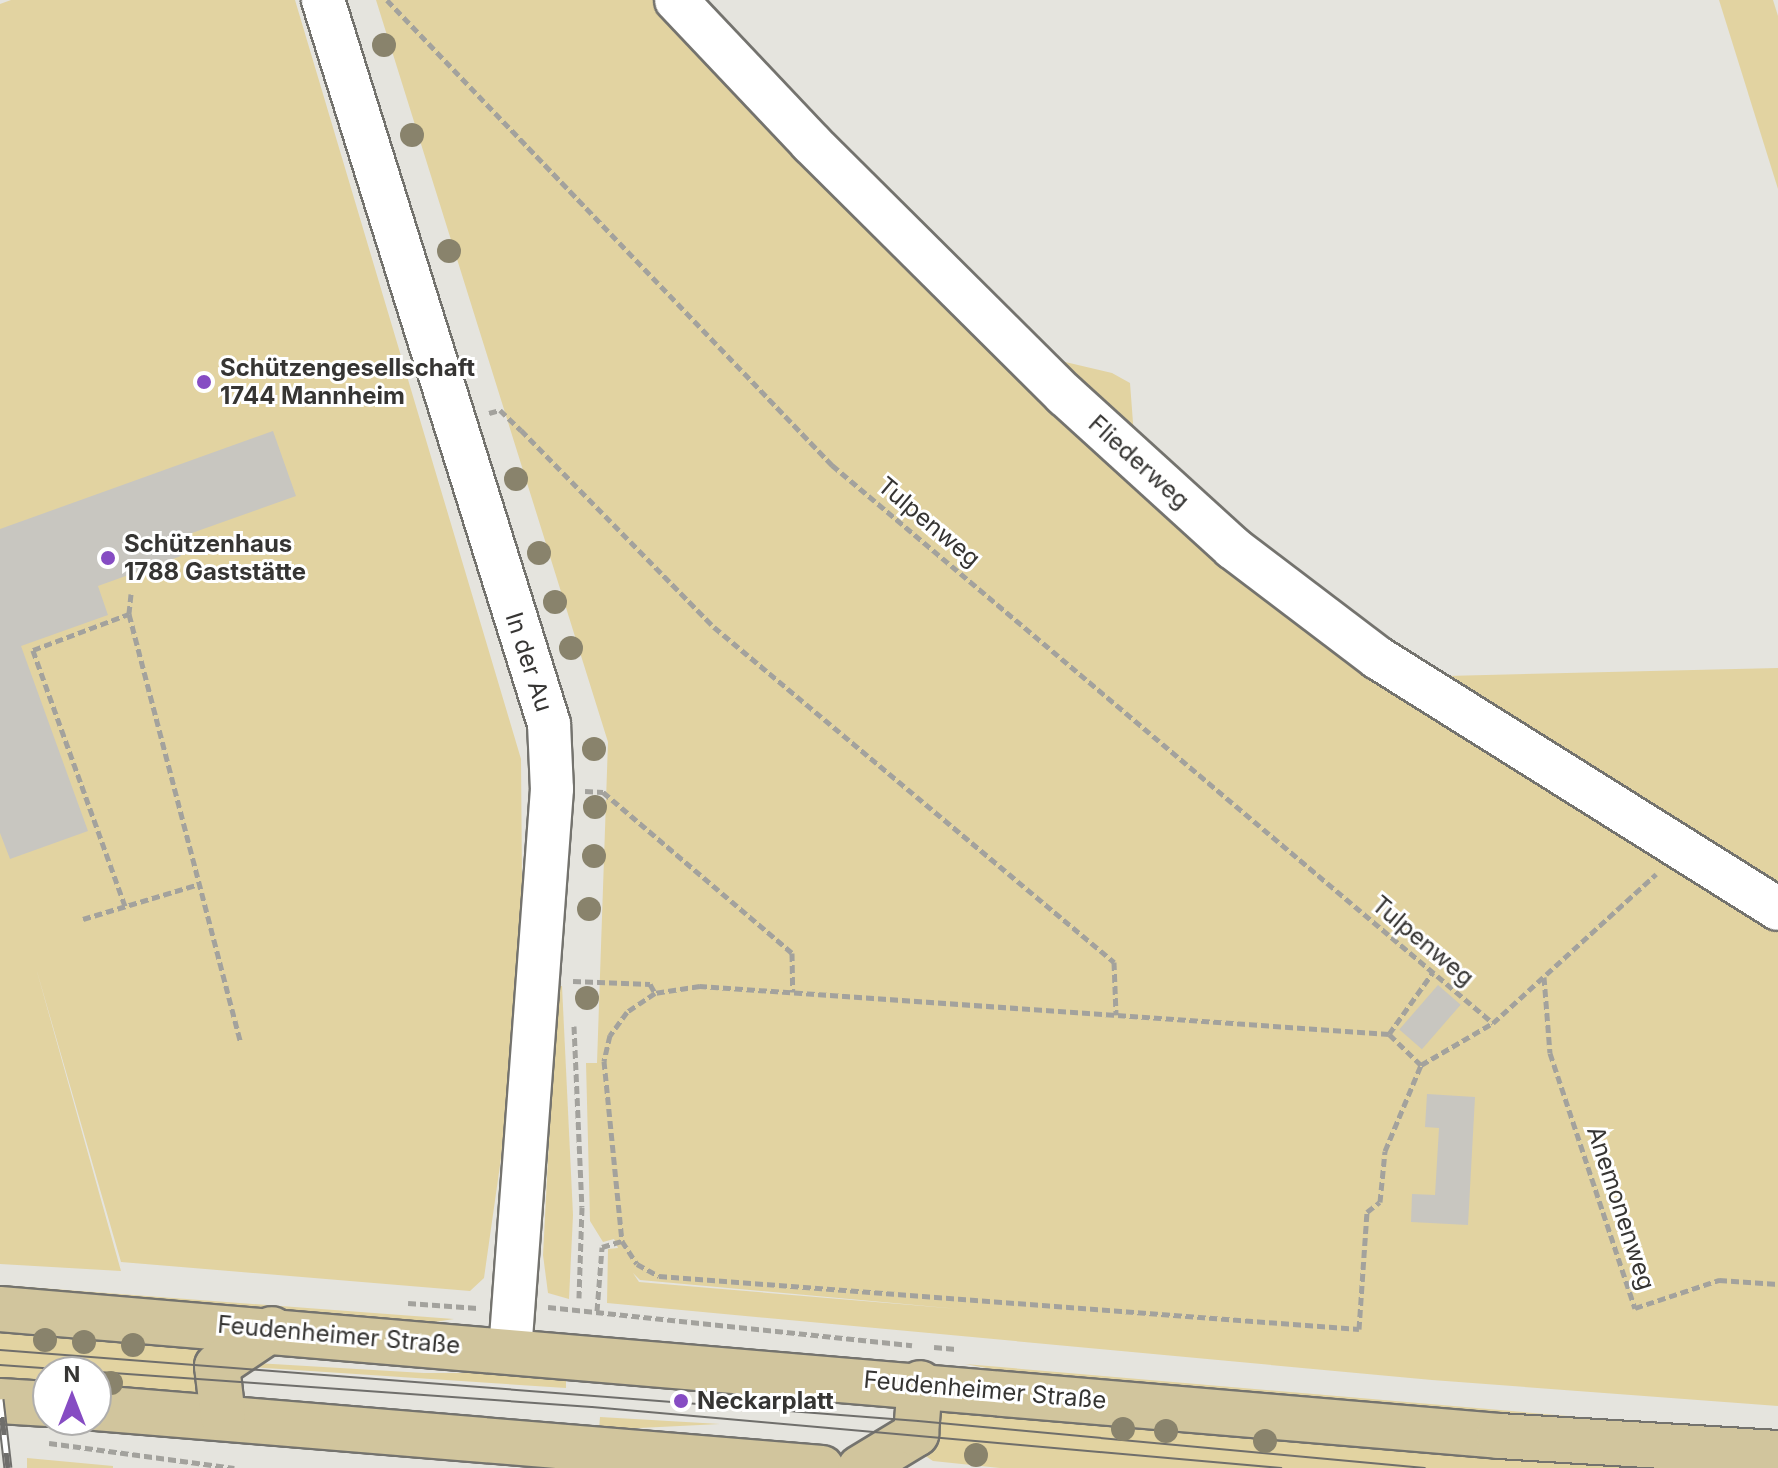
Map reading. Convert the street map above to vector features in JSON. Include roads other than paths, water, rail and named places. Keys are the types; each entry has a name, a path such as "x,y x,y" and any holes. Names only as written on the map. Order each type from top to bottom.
{"main road":[{"name":"Feudenheimer Straße","path":"0,1309 920,1383 1499,1436 1778,1453"},
{"path":"223,1417 217,1366 272,1329"},
{"path":"860,1468 916,1434 920,1383"},
{"path":"0,1401 32,1417"},
{"path":"112,1409 223,1417 617,1458 663,1453 822,1468"}],"lane":[{"name":"In der Au","path":"323,0 549,724 562,986 510,1351"},
{"name":"Fliederweg","path":"676,0 811,143 1054,384 1233,548 1378,658 1778,909"}],"tram line":[{"path":"0,1350 918,1421 1425,1468"},
{"path":"0,1365 592,1407 1281,1468"}],"railway":[{"path":"0,1399 8,1468"}],"place":[{"name":"Schützengesellschaft 1744 Mannheim","path":"204,382"},
{"name":"Schützenhaus 1788 Gaststätte","path":"108,558"},
{"name":"Neckarplatt","path":"681,1401"}]}
